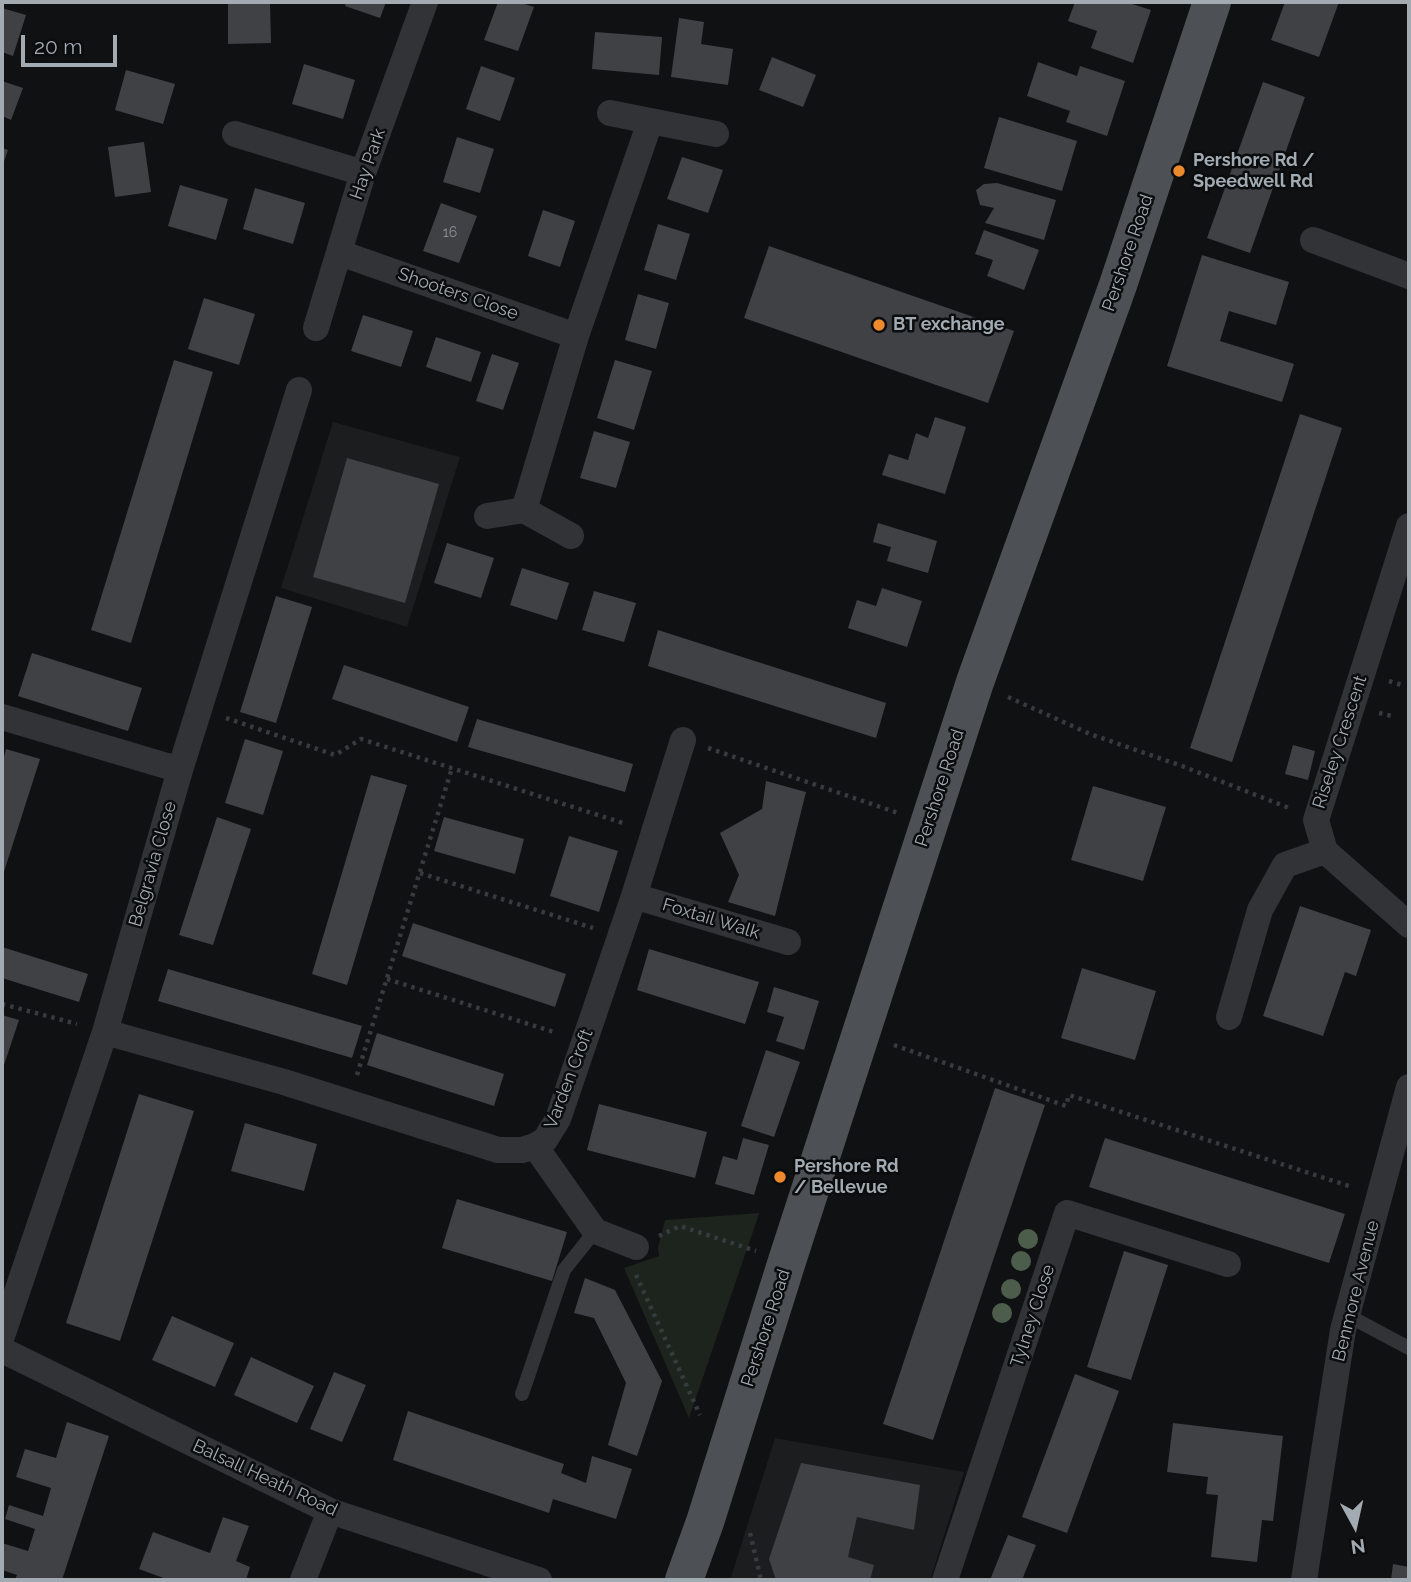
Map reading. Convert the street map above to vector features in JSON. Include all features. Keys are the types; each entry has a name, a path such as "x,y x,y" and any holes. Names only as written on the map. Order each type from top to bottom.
{"main road":[{"name":"Pershore Road","path":"684,1580 975,682 1118,285 1212,2"}],"street":[{"name":"Hay Park","path":"316,328 363,173 425,2"},
{"path":"610,113 716,134"},
{"path":"523,510 576,336 650,122"},
{"path":"235,134 363,173"},
{"path":"1313,240 1409,276"},
{"name":"Shooters Close","path":"340,253 576,336"},
{"name":"Belgravia Close","path":"2,1336 105,1032 180,770 299,390"},
{"path":"486,516 523,510 571,536"},
{"name":"Riseley Crescent","path":"1325,851 1316,820 1409,526"},
{"path":"2,717 180,770"},
{"name":"Varden Croft","path":"105,1032 284,1082 498,1150 522,1150 535,1146 545,1140 558,1119 634,896 683,740"},
{"path":"1229,1017 1260,910 1285,865 1325,851 1409,925"},
{"name":"Foxtail Walk","path":"634,896 788,942"},
{"name":"Benmore Avenue","path":"1304,1580 1343,1330 1409,1087"},
{"path":"535,1146 595,1231 636,1247"},
{"name":"Tylney Close","path":"945,1580 1067,1213 1228,1264"},
{"name":"Balsall Heath Road","path":"2,1350 330,1511 539,1580"},
{"path":"303,1580 330,1511"}],"lane":[{"path":"522,1394 564,1270 595,1231"},
{"path":"1347,1315 1409,1348"}],"path":[{"path":"975,682 1090,734 1265,797 1316,820"},
{"path":"199,710 335,755 361,739 654,833"},
{"path":"683,740 929,823"},
{"path":"348,1102 453,768"},
{"path":"420,873 620,936"},
{"path":"387,979 584,1042"},
{"path":"2,1004 105,1032"},
{"path":"861,1034 1066,1106 1069,1095 1380,1196"},
{"path":"700,1415 633,1268 636,1247 680,1226 787,1261"},
{"path":"750,1533 761,1580"}],"shaded area":[{"path":"333,422 460,457 407,627 281,588"},
{"path":"759,1213 689,1418 624,1268 659,1256 658,1248 665,1220"},
{"path":"775,1438 964,1472 930,1580 730,1580"}],"building":[{"path":"228,2 270,2 271,43 228,44"},
{"path":"346,2 386,2 380,18 345,6"},
{"path":"498,2 518,2 534,7 518,51 484,40"},
{"path":"1075,2 1126,2 1151,10 1133,63 1091,48 1097,31 1068,21"},
{"path":"1285,2 1339,2 1319,57 1271,40"},
{"path":"2,8 26,15 13,56 2,52"},
{"path":"679,18 704,22 701,44 733,49 728,85 671,77"},
{"path":"595,32 662,37 659,75 592,69"},
{"path":"772,57 816,75 803,107 759,90"},
{"path":"1038,62 1077,76 1080,66 1125,81 1107,136 1066,122 1070,111 1027,96"},
{"path":"304,64 355,80 343,119 292,104"},
{"path":"481,66 515,78 500,121 466,109"},
{"path":"126,70 175,84 163,124 115,110"},
{"path":"2,81 23,88 11,120 2,116"},
{"path":"1263,82 1305,97 1250,253 1207,238"},
{"path":"999,117 1077,141 1062,191 984,168"},
{"path":"457,137 494,149 480,193 443,182"},
{"path":"144,142 151,192 115,197 108,147"},
{"path":"2,148 8,150 2,167"},
{"path":"682,157 723,170 708,213 667,199"},
{"path":"997,183 1056,200 1044,240 985,223 994,208 980,205 976,190 984,184"},
{"path":"180,185 228,199 216,240 168,226"},
{"path":"255,188 305,203 293,244 243,229"},
{"path":"441,203 477,216 459,263 423,251"},
{"path":"543,210 575,221 560,267 528,256"},
{"path":"658,224 690,234 676,280 644,270"},
{"path":"984,230 1039,250 1024,290 987,276 993,260 975,254"},
{"name":"BT exchange","path":"769,246 1014,331 988,403 744,318"},
{"path":"1202,255 1289,282 1276,325 1229,311 1220,341 1294,364 1282,402 1167,366"},
{"path":"638,294 669,303 656,349 625,340"},
{"path":"204,298 255,314 239,365 188,349"},
{"path":"363,315 413,331 401,367 351,351"},
{"path":"436,337 481,352 471,382 426,367"},
{"path":"492,354 519,363 503,410 476,401"},
{"path":"174,360 213,372 131,643 91,630"},
{"path":"615,360 652,371 634,430 597,418"},
{"path":"1300,414 1342,428 1232,762 1190,748"},
{"path":"935,417 966,427 945,494 882,475 889,454 908,460 916,433 928,438"},
{"path":"594,431 630,442 616,488 580,478"},
{"path":"347,458 439,484 405,603 313,577"},
{"path":"878,523 937,541 928,573 887,561 891,547 873,542"},
{"path":"447,543 494,558 481,598 434,583"},
{"path":"522,568 569,583 557,620 510,605"},
{"path":"882,588 922,601 907,647 848,628 857,600 876,606"},
{"path":"594,591 636,603 624,642 582,630"},
{"path":"276,596 312,607 276,723 240,712"},
{"path":"658,630 886,703 876,738 648,666"},
{"path":"32,653 142,688 128,731 18,696"},
{"path":"344,665 469,707 457,742 332,699"},
{"path":"477,719 633,764 625,792 468,747"},
{"path":"245,739 283,751 263,815 225,803"},
{"path":"1293,745 1315,751 1308,780 1285,774"},
{"path":"6,749 40,759 2,878 2,764"},
{"path":"371,775 407,785 347,985 312,974"},
{"path":"766,781 806,792 775,916 728,902 739,875 720,833 762,809"},
{"path":"1093,786 1166,807 1143,881 1071,860"},
{"path":"217,817 251,829 213,945 179,935"},
{"path":"444,817 524,839 515,874 434,851"},
{"path":"569,836 618,851 599,912 550,896"},
{"path":"1300,906 1371,930 1356,976 1345,972 1323,1036 1263,1016"},
{"path":"413,923 566,974 555,1007 402,956"},
{"path":"2,947 88,974 79,1002 2,978"},
{"path":"649,949 759,982 745,1024 637,990"},
{"path":"1082,968 1156,991 1135,1060 1061,1038"},
{"path":"168,969 362,1026 352,1058 158,1001"},
{"path":"774,987 819,1001 804,1050 776,1041 784,1017 767,1012"},
{"path":"2,1015 19,1020 2,1071"},
{"path":"377,1033 504,1074 494,1106 367,1065"},
{"path":"766,1050 800,1062 774,1137 741,1126"},
{"path":"995,1088 1045,1105 933,1440 883,1424"},
{"path":"139,1094 194,1111 120,1341 66,1323"},
{"path":"599,1104 707,1132 695,1178 587,1150"},
{"path":"245,1123 317,1144 304,1191 231,1171"},
{"path":"743,1138 769,1145 754,1195 715,1184 723,1156 737,1160"},
{"path":"1105,1138 1345,1214 1329,1263 1089,1187"},
{"path":"457,1199 567,1232 552,1281 442,1248"},
{"path":"1124,1251 1168,1265 1131,1380 1087,1367"},
{"path":"585,1278 615,1290 662,1381 637,1456 608,1445 626,1383 594,1318 574,1313"},
{"path":"172,1316 234,1343 215,1387 152,1360"},
{"path":"251,1357 314,1386 297,1423 234,1395"},
{"path":"334,1372 366,1385 342,1442 310,1429"},
{"path":"1075,1374 1119,1391 1067,1533 1022,1517"},
{"path":"408,1411 564,1464 561,1473 586,1483 592,1456 632,1469 616,1519 553,1499 549,1513 393,1460"},
{"path":"67,1422 109,1436 62,1580 15,1580 17,1575 2,1570 2,1543 28,1551 35,1529 5,1519 9,1505 43,1516 51,1488 16,1477 25,1449 56,1458"},
{"path":"1173,1423 1283,1436 1273,1521 1262,1520 1257,1562 1211,1557 1218,1495 1206,1494 1208,1477 1167,1472"},
{"path":"801,1463 920,1485 914,1530 857,1517 848,1557 874,1565 870,1580 776,1580 769,1559"},
{"path":"223,1517 249,1526 236,1561 250,1567 246,1580 169,1580 139,1569 153,1532 210,1553"},
{"path":"1008,1535 1036,1545 1022,1580 990,1580"},
{"path":"1393,1564 1409,1567 1409,1580 1391,1580"}],"place":[{"name":"Pershore Rd / Speedwell Rd","path":"1179,171"},
{"name":"BT exchange","path":"879,325"},
{"name":"Pershore Rd / Bellevue","path":"780,1177"}]}
